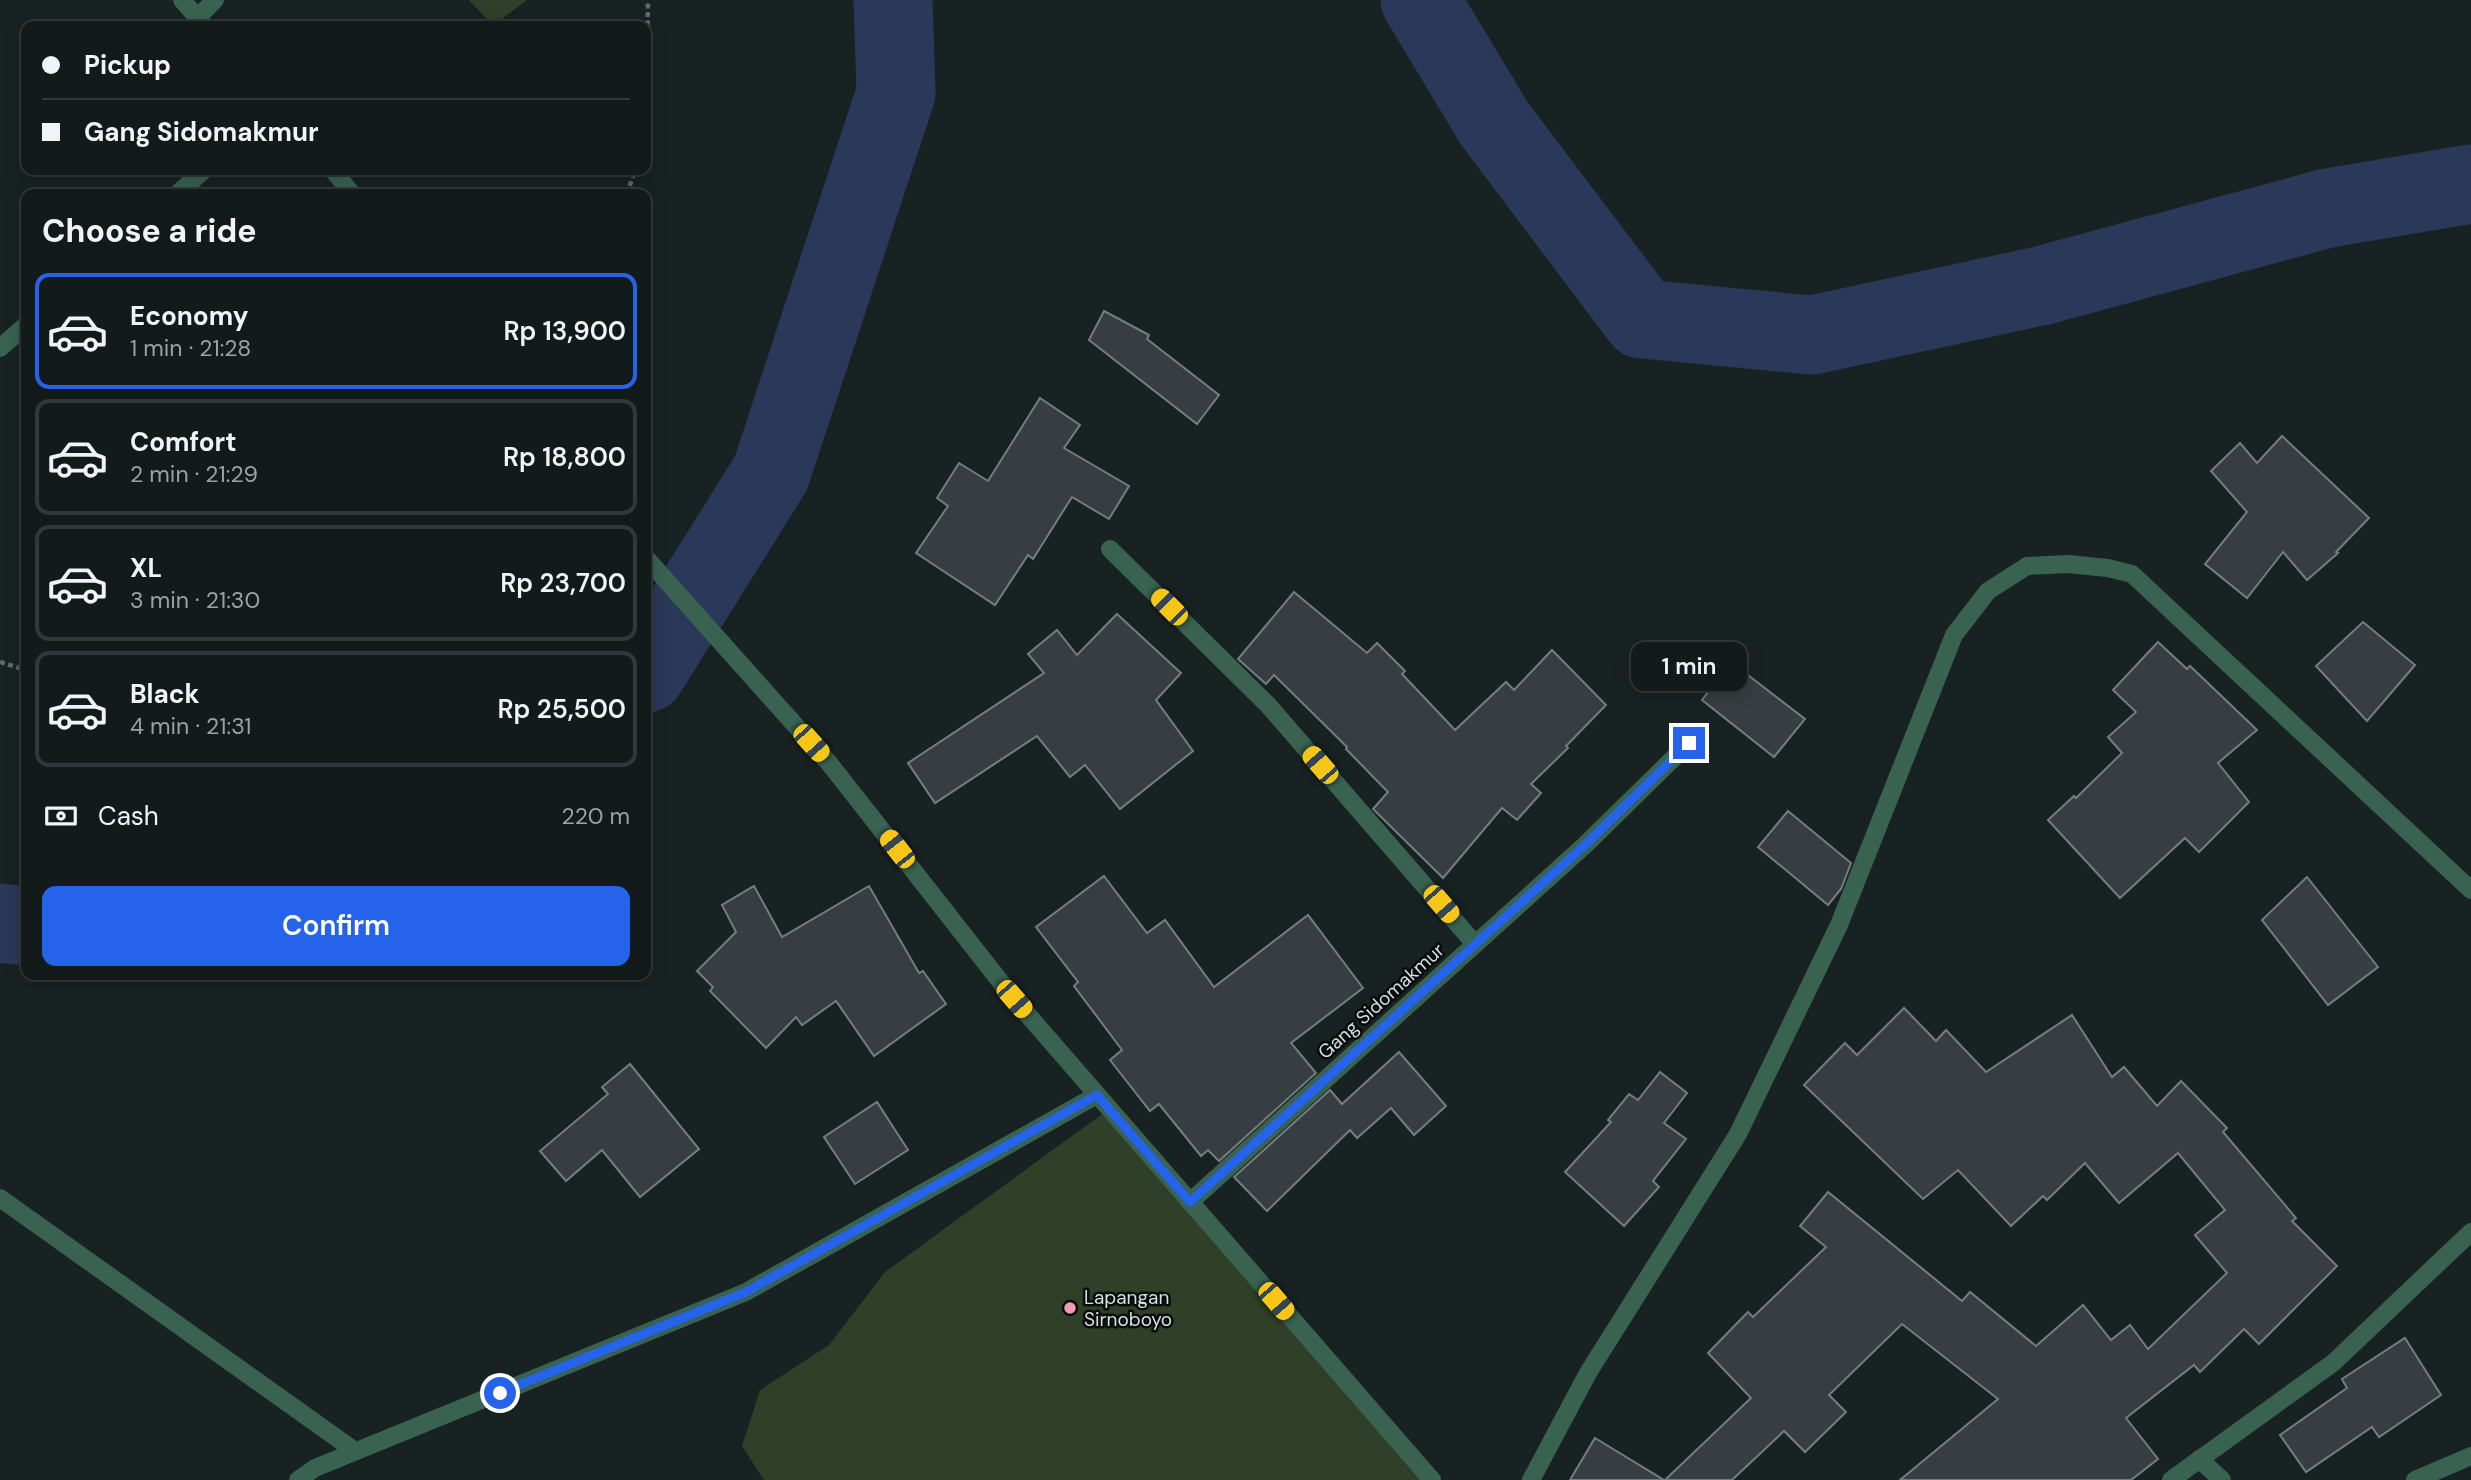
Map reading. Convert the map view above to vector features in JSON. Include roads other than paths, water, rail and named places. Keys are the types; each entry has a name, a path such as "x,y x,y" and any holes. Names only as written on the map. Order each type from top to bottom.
{"street":[{"path":"182,0 200,21"},
{"path":"202,21 215,0"},
{"path":"183,189 198,175"},
{"path":"337,175 348,189"},
{"path":"0,348 21,330"},
{"path":"1110,548 1268,705 1475,944"},
{"path":"651,564 829,763 1014,999 1432,1480"},
{"path":"1531,1480 1588,1373 1738,1134 1839,925 1954,635 1987,592 2027,566 2068,564 2108,568 2133,574 2471,891"},
{"name":"Gang Sidomakmur","path":"1190,1202 1585,845 1689,743"},
{"path":"298,1480 315,1468 355,1451 746,1292 1097,1095"},
{"path":"0,1198 355,1451"},
{"path":"2171,1480 2333,1363 2471,1232"},
{"path":"2415,1480 2471,1456"},
{"path":"2199,1460 2222,1480"}],"waterway":[{"path":"651,665 771,473 896,93 893,0"},
{"path":"1420,0 1494,123 1642,319 1812,335 2040,286 2328,208 2471,184"},
{"path":"0,923 21,925"}],"place":[{"name":"Lapangan Sirnoboyo","path":"1070,1308"}]}
